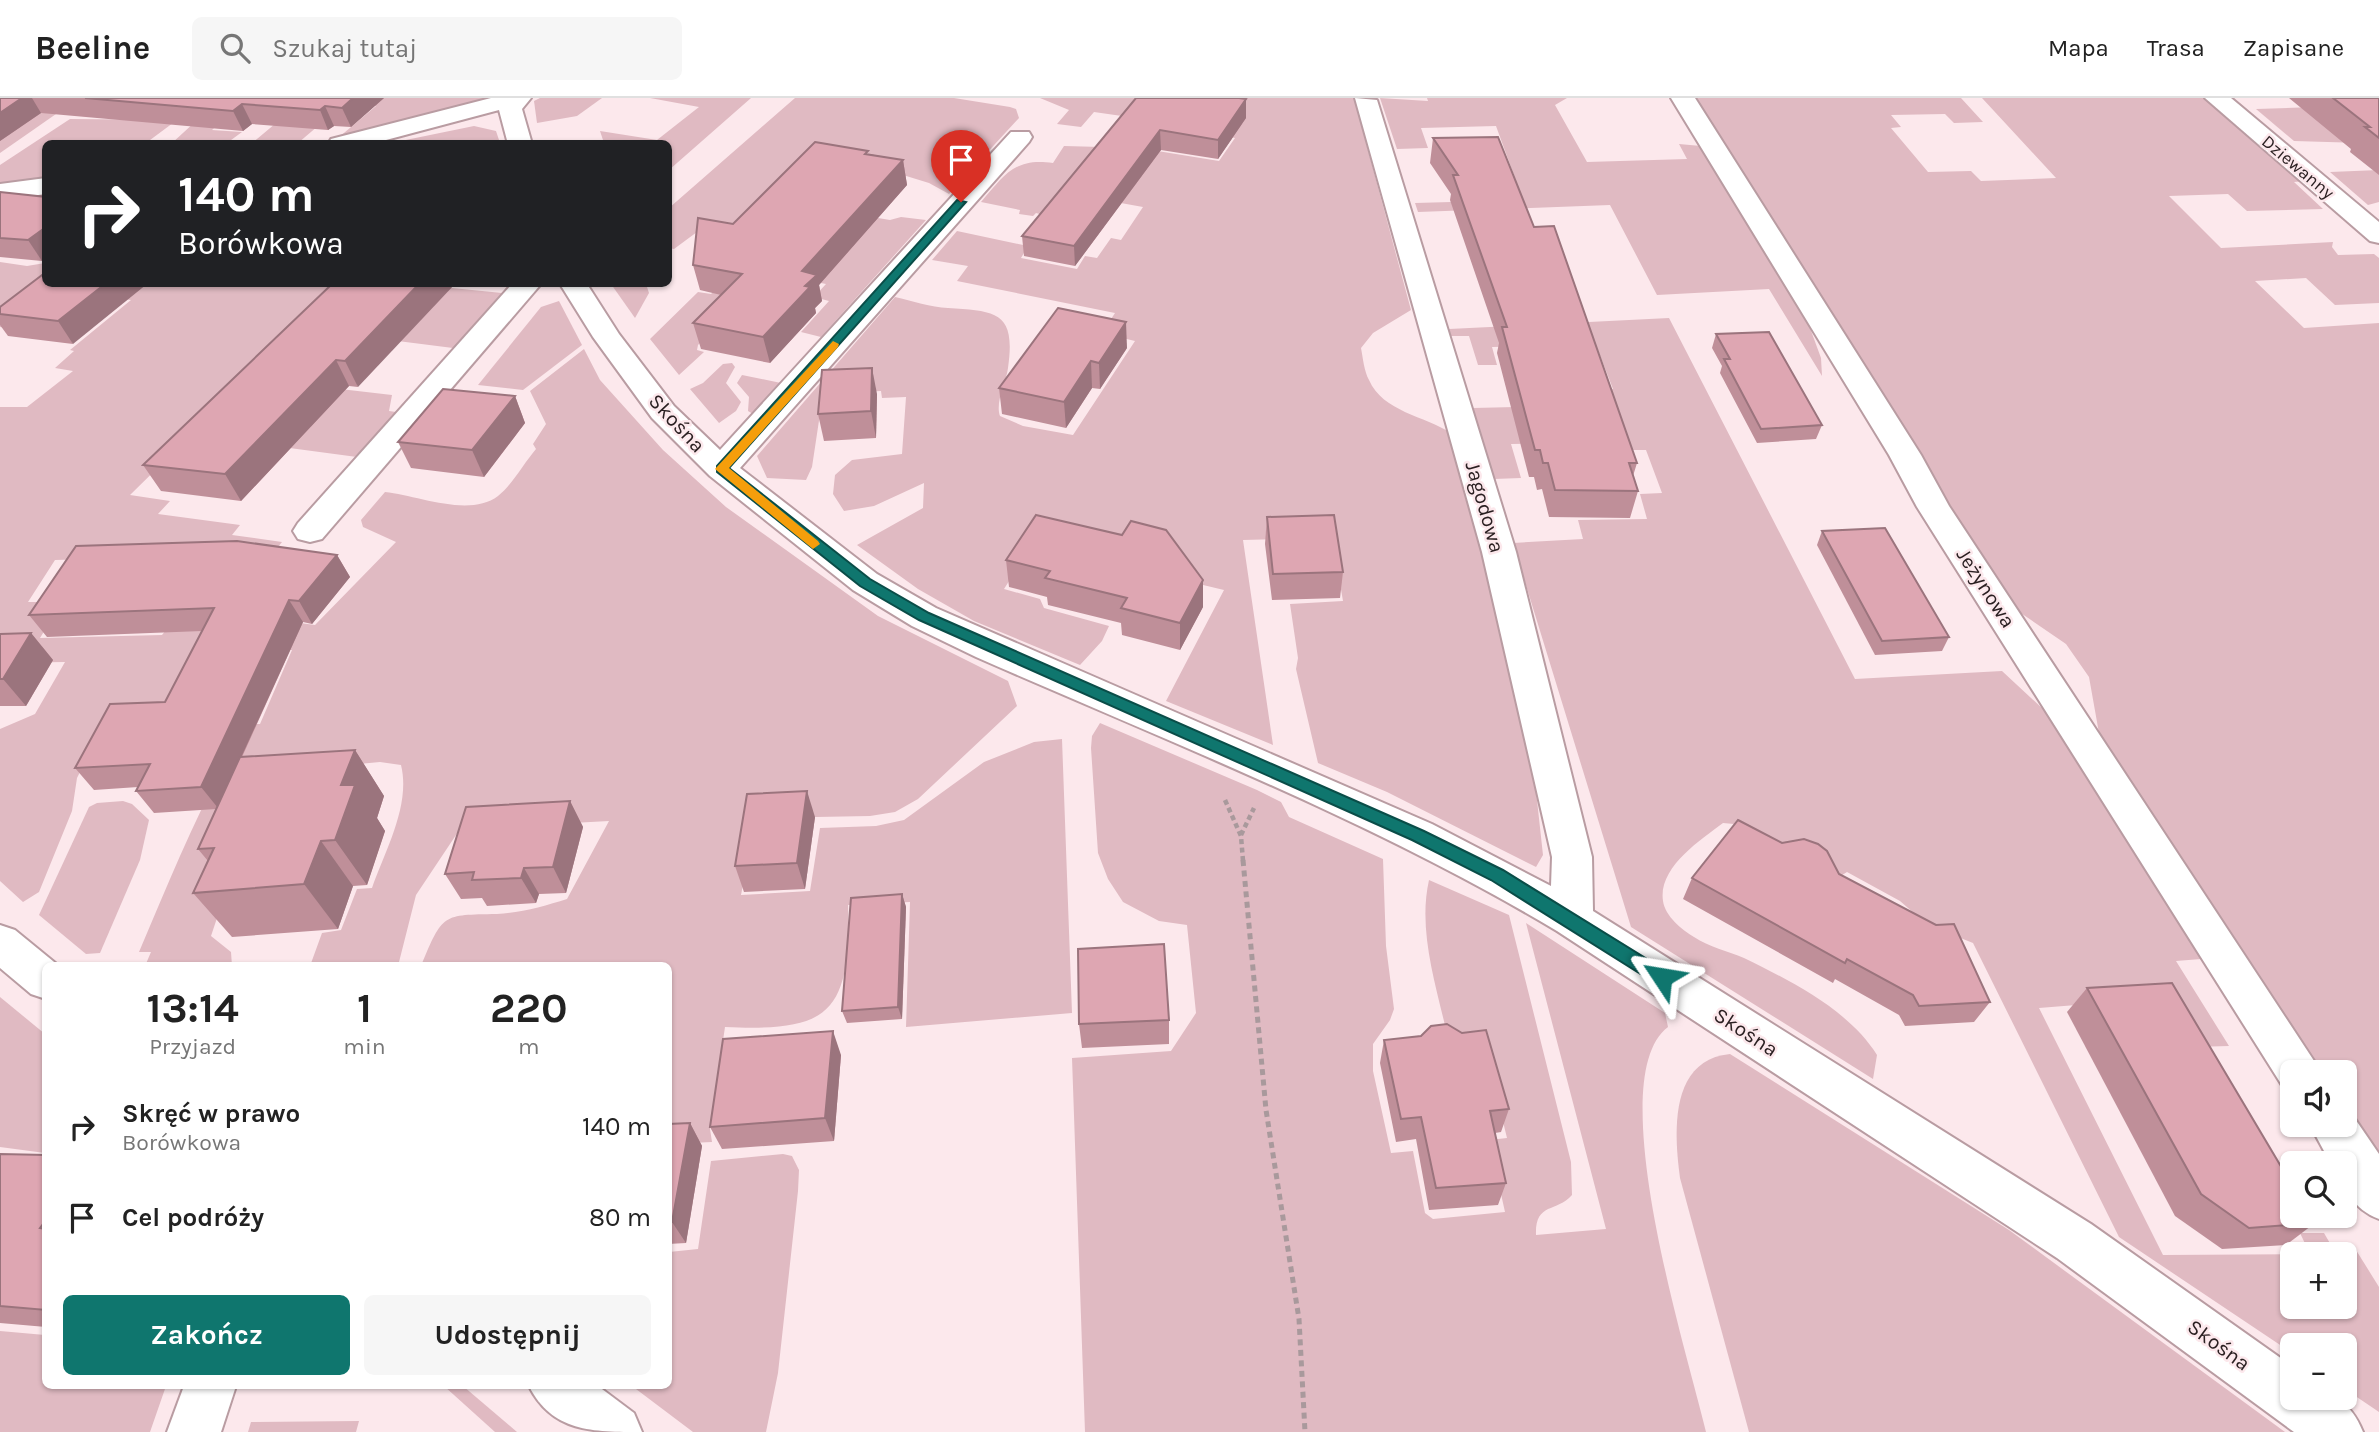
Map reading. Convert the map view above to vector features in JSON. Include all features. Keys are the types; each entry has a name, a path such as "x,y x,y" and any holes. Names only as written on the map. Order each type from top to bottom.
{"street":[{"name":"Jeżynowa","path":"1683,98 1905,455 1933,506 2291,1060"},
{"name":"Dziewanny","path":"2217,98 2379,235"},
{"path":"356,140 516,99"},
{"path":"516,99 510,109 519,140"},
{"name":"Jagodowa","path":"1365,100 1499,552 1572,857 1573,919"},
{"path":"721,469 1020,137"},
{"path":"0,192 42,187"},
{"path":"310,531 524,287"},
{"name":"Skośna","path":"576,287 607,337 663,412 721,469 845,567 924,617 1418,835 1497,875 1573,919 2074,1241 2280,1389"},
{"path":"0,943 42,978"},
{"path":"2341,1137 2379,1196"},
{"path":"194,1432 209,1389"},
{"path":"559,1389 615,1432"},
{"name":"Skośna","path":"2308,1410 2336,1432"}],"path":[{"path":"1197,738 1241,836 1266,1110 1299,1319 1306,1432"}],"shaded area":[{"path":"0,98 79,98 0,153"},
{"path":"269,98 496,98 338,138 376,106 328,102 318,126 302,140 256,140 288,113"},
{"path":"540,98 602,98 577,116 537,123 534,101"},
{"path":"650,98 751,98 672,167 672,140 657,140 699,107"},
{"path":"795,98 954,98 1010,107 1016,109 1019,118 949,194 929,183 903,175 819,208 890,220 901,217 926,220 821,337 801,332 829,301 814,297 826,284 765,272 698,345 697,350 704,352 679,375 650,339 698,292 711,294 741,265 697,232 672,249 672,205"},
{"path":"1040,98 1136,98 1122,116 1094,112 1081,127 1057,124 1069,110"},
{"path":"1190,98 1354,98 1411,310 1373,333 1361,348 1365,369 1375,391 1384,399 1451,433 1528,718 1543,855 1536,867 1387,792 1318,763 1296,669 1298,658 1290,604 1343,601 1332,538 1243,540 1273,745 1166,701 1224,590 1178,579 1045,524 1004,589 1040,599 1044,608 1109,626 1102,641 1080,665 974,621 918,589 857,545 923,508 924,483 874,506 844,511 833,494 835,475 852,460 902,454 906,397 882,398 881,391 823,394 812,467 806,480 767,478 757,456 895,297 935,306 979,311 999,318 1009,335 1010,349 999,405 1000,416 1023,426 1073,435 1135,341 1102,333 1115,313 957,281 968,266 932,260 957,231 1028,246 1021,258 1077,269 1085,256 1097,258 1111,238 1121,240 1143,207 1065,193 1043,215 1036,213 1033,216 1019,214 1020,210 981,202 1011,171 1029,163 1053,163 1064,146 1139,148 1219,161 1235,138 1220,135"},
{"path":"1380,98 1428,101 1427,98 1567,98 1555,105 1587,162 1687,159 1679,144 1701,146 1810,328 1821,358 1822,376 1769,289 1657,295 1610,205 1418,212 1415,203 1523,200 1496,126 1421,128 1428,148 1397,149"},
{"path":"1692,98 1961,98 1983,122 1954,123 1945,114 1891,115 1901,127 1891,128 1928,172 1971,171 1981,181 2056,178 1982,98 2208,98 2305,181 2294,182 2323,209 2247,211 2228,194 2169,196 2221,248 2333,242 2332,247 2338,255 2374,254 2379,258 2379,303 2335,305 2306,278 2255,281 2304,328 2379,323 2379,1170 2357,1136 2357,1060 2307,1060 2102,750 2089,677 2066,644 2009,605"},
{"path":"2370,105 2361,143 2294,141 2256,109"},
{"path":"70,119 177,120 150,140 42,140 42,179 0,185 0,165"},
{"path":"196,121 219,123 212,130 242,132 231,140 175,140"},
{"path":"474,126 496,131 499,140 406,140"},
{"path":"600,131 657,140 603,140"},
{"path":"2379,170 2379,202 2368,205 2330,172"},
{"path":"0,262 27,266 42,264 42,287 442,287 502,293 453,348 374,338 253,379 392,395 389,411 396,412 357,457 191,435 130,495 170,501 158,514 240,525 232,535 282,542 278,547 195,556 55,560 28,602 62,602 40,638 162,635 166,630 255,617 315,625 396,542 363,527 361,520 385,492 458,505 473,505 498,496 536,449 533,444 546,424 530,391 584,349 600,380 663,450 726,507 878,616 1008,681 1017,706 918,799 895,812 870,816 756,818 741,895 810,891 820,828 876,826 904,820 984,762 1034,742 1062,739 1072,1013 906,1027 910,902 848,905 845,970 838,992 827,1008 811,1019 789,1025 761,1028 725,1027 710,1129 712,1142 672,1144 672,962 423,962 434,936 447,920 465,915 523,911 567,899 609,821 460,829 416,895 399,962 311,962 322,933 341,930 357,889 372,888 395,828 403,796 401,765 380,762 348,765 218,915 211,936 231,952 232,962 147,962 151,952 139,952 189,836 248,724 260,724 292,650 217,653 197,721 103,726 77,778 72,811 39,892 23,902 0,881 0,729 35,714 65,662 0,663 0,407 27,407 73,371 55,368 74,351 70,350 131,300 58,291 11,328 0,327"},
{"path":"613,287 647,287 649,293 635,318"},
{"path":"559,301 582,345 523,390 478,385 541,307"},
{"path":"1669,318 1855,679 2002,671 2043,709 2201,959 2176,961 2229,1046 2193,1047 2163,998 2039,1008 2163,1255 2280,1254 2280,1319 2357,1319 2357,1252 2379,1287 2379,1412 2357,1397 2357,1333 2280,1333 2280,1345 2119,1237 1973,943 1953,935 1938,934 1900,901 1847,872 1836,879 1734,824 1723,823 1692,847 1673,867 1663,889 1663,901 1664,907 1675,922 1700,940 1781,977 1835,1011 1851,1024 1877,1055 1873,1079 1631,927 1513,543 1583,539 1578,520 1647,519 1640,494 1662,493 1646,450 1629,450 1626,443 1511,444 1521,478 1494,479 1473,408 1604,405 1599,390 1613,389 1596,345 1492,347 1497,365 1478,365 1469,336 1451,336 1449,329"},
{"path":"732,363 735,367 726,383 741,402 736,411 719,423 690,389 703,383 723,364"},
{"path":"742,375 781,383 753,414 748,411 749,397 737,383"},
{"path":"1100,723 1257,790 1281,802 1289,817 1383,859 1386,946 1394,1009 1390,1020 1373,1044 1373,1071 1391,1153 1413,1151 1425,1213 1433,1219 1505,1212 1489,1140 1507,1138 1483,1040 1449,1043 1427,941 1426,900 1429,880 1509,915 1571,1162 1572,1195 1539,1217 1536,1235 1606,1229 1526,923 1665,1013 1668,1027 1649,1056 1643,1101 1645,1157 1668,1283 1706,1432 1085,1432 1072,1058 1171,1051 1196,1013 1187,925 1159,921 1123,902 1108,879 1098,853 1091,748 1092,736"},
{"path":"123,801 132,804 149,820 140,860 100,953 86,954 39,915 89,807 97,803"},
{"path":"0,997 42,1032 42,1153 0,1147"},
{"path":"1730,1054 2009,1230 2285,1432 1749,1432 1680,1178 1677,1140 1680,1101 1686,1084 1696,1070 1710,1059"},
{"path":"783,1154 792,1156 799,1170 778,1373 766,1432 693,1432 636,1389 672,1389 672,1252 698,1249 711,1161"},
{"path":"2300,1233 2324,1233 2329,1242 2304,1242"},
{"path":"0,1331 42,1335 42,1389 165,1389 150,1432 0,1432"},
{"path":"447,1389 467,1389 517,1432 495,1432"},
{"path":"359,1421 356,1432 248,1432 251,1422"}],"building":[{"path":"0,98 22,98 0,113"},
{"path":"85,98 353,98 342,108 325,106 320,110 242,104 233,111"},
{"path":"1136,98 1246,99 1218,140 1160,130 1074,246 1022,236"},
{"path":"2333,98 2379,98 2379,138 2365,127 2370,127"},
{"path":"1498,137 1534,227 1554,226 1637,463 1629,463 1638,491 1555,490 1548,463 1543,463 1540,450 1535,450 1502,327 1507,327 1453,175 1458,175 1433,138"},
{"path":"815,142 903,160 802,271 817,275 805,286 810,287 763,337 693,323 742,274 693,265 698,218 733,224"},
{"path":"0,192 42,197 42,230 28,240 0,238"},
{"path":"42,275 42,287 101,287 58,321 0,314 0,307"},
{"path":"329,287 416,287 345,361 336,360 225,474 143,465"},
{"path":"1058,308 1126,322 1099,363 1091,361 1064,402 999,388"},
{"path":"1769,332 1822,425 1761,429 1724,359 1730,359 1716,334"},
{"path":"872,368 871,411 818,414 822,370"},
{"path":"443,389 515,396 472,450 398,442"},
{"path":"1036,515 1122,535 1131,521 1166,530 1203,580 1180,623 1121,608 1127,598 1045,578 1050,571 1006,560"},
{"path":"1334,515 1343,572 1273,574 1267,517"},
{"path":"1885,528 1949,637 1882,641 1822,531"},
{"path":"237,541 337,555 299,601 289,600 201,787 136,791 150,764 75,768 110,704 165,702 214,608 29,615 76,546"},
{"path":"31,633 3,679 0,679 0,634"},
{"path":"355,750 341,785 355,785 335,840 321,841 304,884 193,893 214,848 198,849 240,757"},
{"path":"807,791 797,863 735,866 747,794"},
{"path":"570,801 553,867 524,868 521,878 472,880 474,872 445,874 466,807"},
{"path":"1738,820 1782,843 1804,839 1818,844 1827,851 1839,874 1936,925 1954,924 1990,1002 1919,1006 1913,995 1847,959 1845,963 1692,878"},
{"path":"902,894 898,1007 842,1011 851,898"},
{"path":"1164,944 1169,1020 1079,1024 1078,949"},
{"path":"2172,983 2280,1165 2280,1226 2249,1228 2201,1194 2087,988"},
{"path":"1447,1024 1462,1033 1486,1030 1509,1109 1490,1111 1506,1183 1436,1188 1421,1117 1401,1119 1384,1040 1421,1036 1431,1026"},
{"path":"833,1031 825,1118 710,1127 723,1039"},
{"path":"690,1123 672,1222 672,1124"},
{"path":"0,1154 42,1155 42,1310 0,1306"}],"slow traffic":[{"path":"813,544 721,469 833,344"}],"route":[{"path":"961,202 721,469 865,582 924,617 989,648 1418,835 1497,875 1573,919 1662,977"}]}
